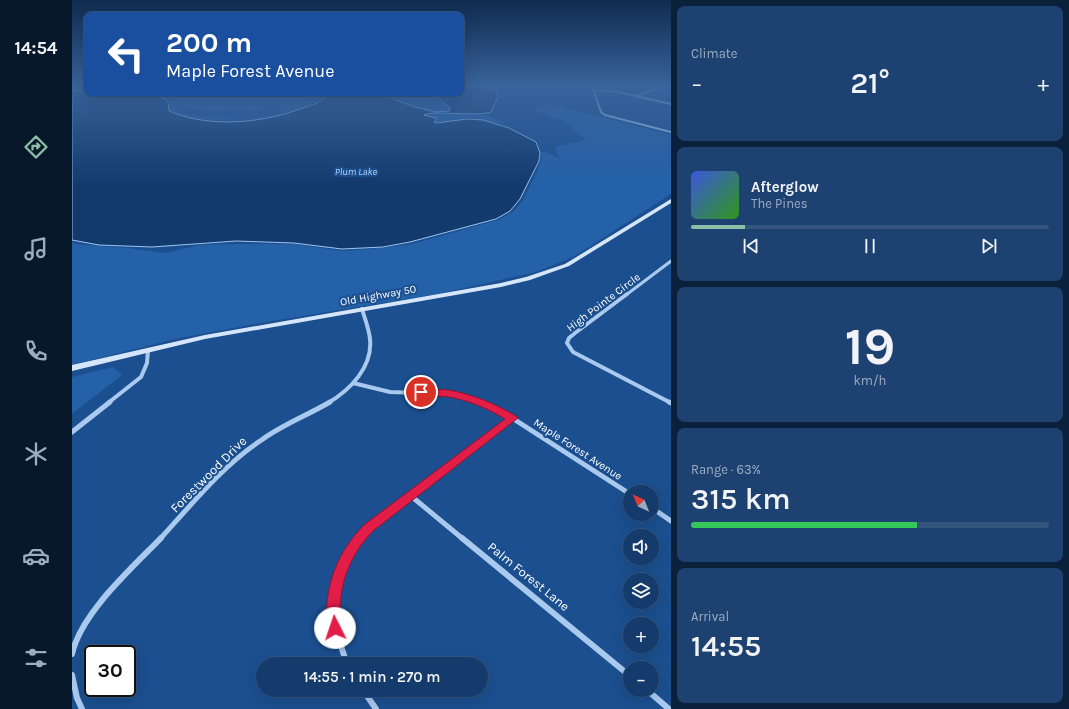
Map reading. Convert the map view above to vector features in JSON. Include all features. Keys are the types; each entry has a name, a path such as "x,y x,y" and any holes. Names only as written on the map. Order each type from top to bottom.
{"main road":[{"name":"Old Highway 50","path":"72,368 148,350 240,331 501,285 552,271 581,258 671,201"}],"street":[{"path":"620,119 671,132"},
{"name":"High Pointe Circle","path":"671,262 575,333 569,338 567,345 573,352 671,403"},
{"name":"Forestwood Drive","path":"72,654 80,631 110,592 233,463 264,437 334,399 354,383 367,361 371,346 371,334 362,309"},
{"path":"72,432 140,377 147,362 148,350"},
{"name":"Maple Forest Avenue","path":"354,383 390,392 431,392 462,397 496,409 513,418 623,489"},
{"path":"344,657 335,628 333,610 335,589 340,570 358,539 369,528 513,418"},
{"name":"Palm Forest Lane","path":"411,496 623,670"},
{"path":"659,513 671,521"},
{"path":"72,675 77,698 82,709"},
{"path":"368,697 376,709"},
{"path":"655,697 669,709"}],"shaded area":[{"path":"209,119 244,119 227,120"},
{"path":"439,119 460,119 437,123"},
{"path":"474,119 496,119 506,123 496,123"},
{"path":"558,119 610,119 671,135 671,194 575,256 536,272 437,294 260,323 175,339 72,365 72,243 165,253 200,245 226,244 294,244 343,251 412,244 498,220 513,212 523,200 541,161 542,152 546,152 559,158 555,149 557,146 586,140 564,121"},
{"path":"113,367 122,375 72,414 72,377"}],"water":[{"name":"Plum Lake","path":"72,119 198,119 220,122 257,120 437,119 434,122 436,123 466,119 483,120 509,128 536,142 540,153 539,161 520,199 510,211 496,219 410,242 383,247 342,249 294,243 236,241 152,247 99,245 72,240"}],"route":[{"path":"335,628 333,610 335,589 340,570 358,539 369,528 447,470 513,418 485,404 462,397 449,394 421,392"}]}
